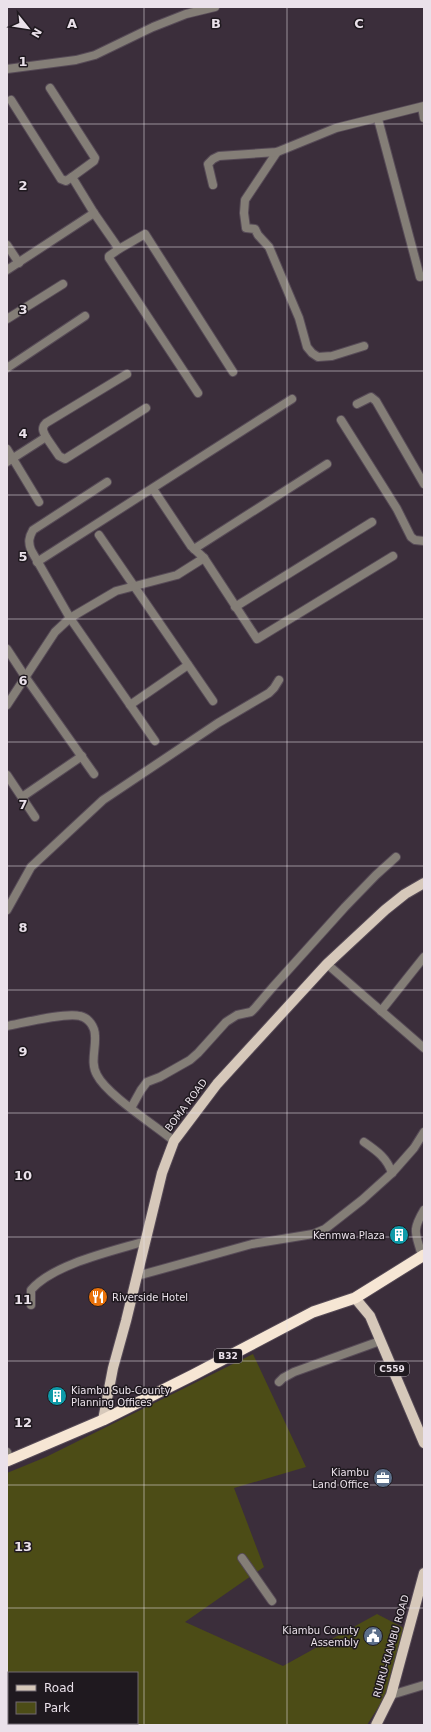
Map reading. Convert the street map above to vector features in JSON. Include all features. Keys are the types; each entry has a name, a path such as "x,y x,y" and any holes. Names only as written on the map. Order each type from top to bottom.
{"highway":[{"name":"B32","path":"8,1458 103,1420 313,1312 355,1298 423,1256"}],"main road":[{"name":"BOMA ROAD","path":"103,1420 113,1368 162,1173 174,1140 217,1084 327,964 385,910 405,894 424,884"},
{"name":"C559","path":"355,1298 370,1316 424,1443"},
{"name":"RUIRU-KIAMBU ROAD","path":"376,1725 391,1695 424,1573"}],"street":[{"path":"7,69 76,60 95,55 122,41 186,14 215,7"},
{"path":"11,100 61,179 66,181 94,161 95,158 50,88"},
{"path":"213,185 208,164 213,158 219,156 277,152 336,128 423,107 424,118"},
{"path":"378,119 420,277"},
{"path":"277,152 245,200 244,213 246,228 255,229 258,235 269,246 299,318 307,347 312,353 318,357 332,356 364,346"},
{"path":"72,177 94,213 119,249"},
{"path":"7,270 94,213"},
{"path":"198,393 109,258 109,256 119,249 145,234 233,372"},
{"path":"7,245 19,263"},
{"path":"7,319 63,284"},
{"path":"7,368 85,316"},
{"path":"127,374 46,422 43,425 42,430 59,456 65,458 146,408"},
{"path":"357,404 371,397 376,401 424,484"},
{"path":"37,562 292,399"},
{"path":"341,420 394,504 413,539 424,541"},
{"path":"10,461 46,437"},
{"path":"7,449 10,461 39,502"},
{"path":"194,549 327,464"},
{"path":"107,482 34,530 29,537 29,544 37,562 70,618 154,741"},
{"path":"153,488 194,549 204,558 256,640 393,556"},
{"path":"235,607 372,522"},
{"path":"99,535 213,701"},
{"path":"7,705 55,632 70,618 116,591 177,575 204,558"},
{"path":"7,649 94,774"},
{"path":"130,705 188,665"},
{"path":"7,910 31,867 103,800 218,723 269,693 279,680"},
{"path":"22,797 82,756"},
{"path":"7,775 35,817"},
{"path":"131,1108 147,1082 160,1077 190,1060 226,1022 237,1015 251,1012 346,907 376,875 396,857"},
{"path":"381,1011 424,957"},
{"path":"327,964 424,1048"},
{"path":"7,1026 67,1015 80,1016 87,1019 93,1025 95,1036 94,1066 96,1075 131,1108 174,1140"},
{"path":"137,1276 252,1244 313,1234 331,1224 362,1200 392,1173 414,1148 424,1132"},
{"path":"364,1142 383,1156 392,1173"},
{"path":"423,1256 415,1235 415,1228 424,1210"},
{"path":"31,1306 31,1290 38,1281 66,1266 146,1241"},
{"path":"279,1382 294,1372 380,1341"},
{"path":"242,1558 272,1602"},
{"path":"391,1695 424,1685"}],"green space":[{"path":"253,1354 306,1467 234,1488 264,1567 185,1622 283,1666 377,1614 402,1627 405,1630 384,1698 367,1725 7,1725 7,1473 46,1457"}],"place":[{"name":"Kenmwa Plaza","path":"399,1235"},
{"name":"Riverside Hotel","path":"98,1297"},
{"name":"Kiambu Sub-County Planning Offices","path":"57,1396"},
{"name":"Kiambu Land Office","path":"383,1478"},
{"name":"Kiambu County Assembly","path":"373,1636"}]}
